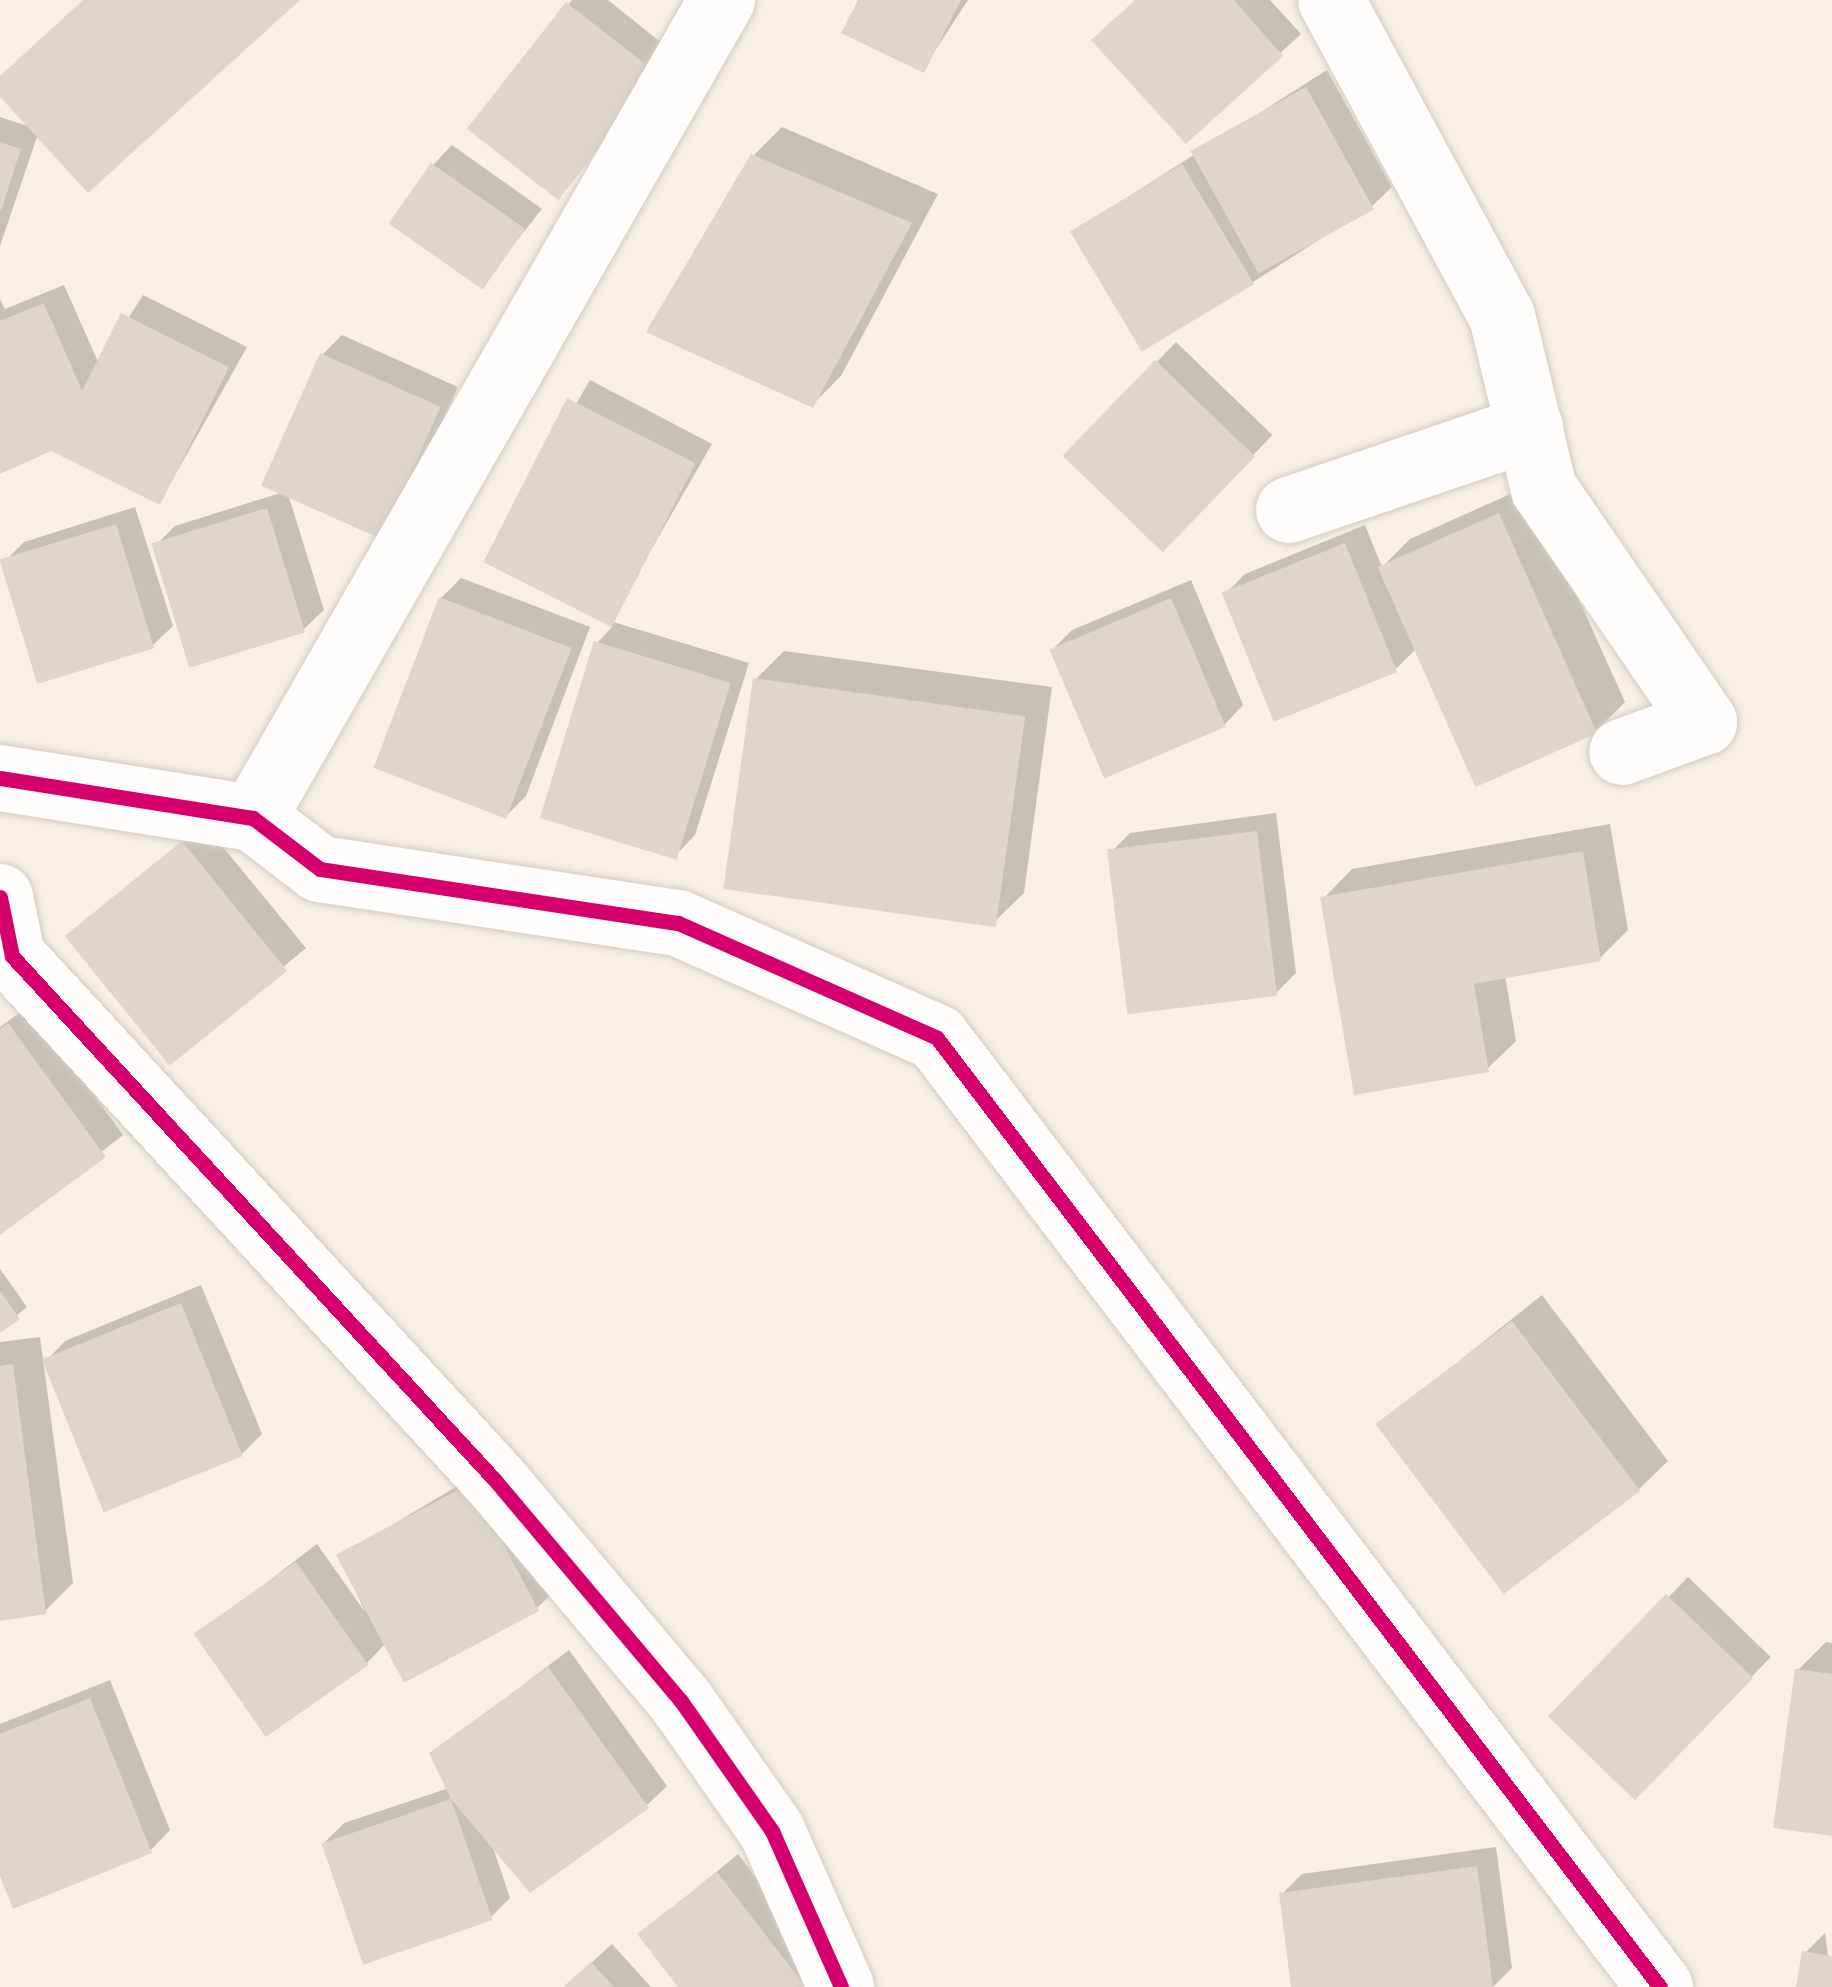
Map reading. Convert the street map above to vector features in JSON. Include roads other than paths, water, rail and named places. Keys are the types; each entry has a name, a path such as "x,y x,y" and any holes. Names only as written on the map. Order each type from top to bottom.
{"street":[{"path":"253,818 722,0"},
{"path":"1331,0 1502,316 1544,489 1703,722 1622,752"},
{"path":"1288,510 1530,428"},
{"path":"0,778 253,818 320,869 678,923 937,1038 1660,1987"},
{"path":"0,897 12,956 494,1479 681,1701 772,1831 841,1987"}]}
